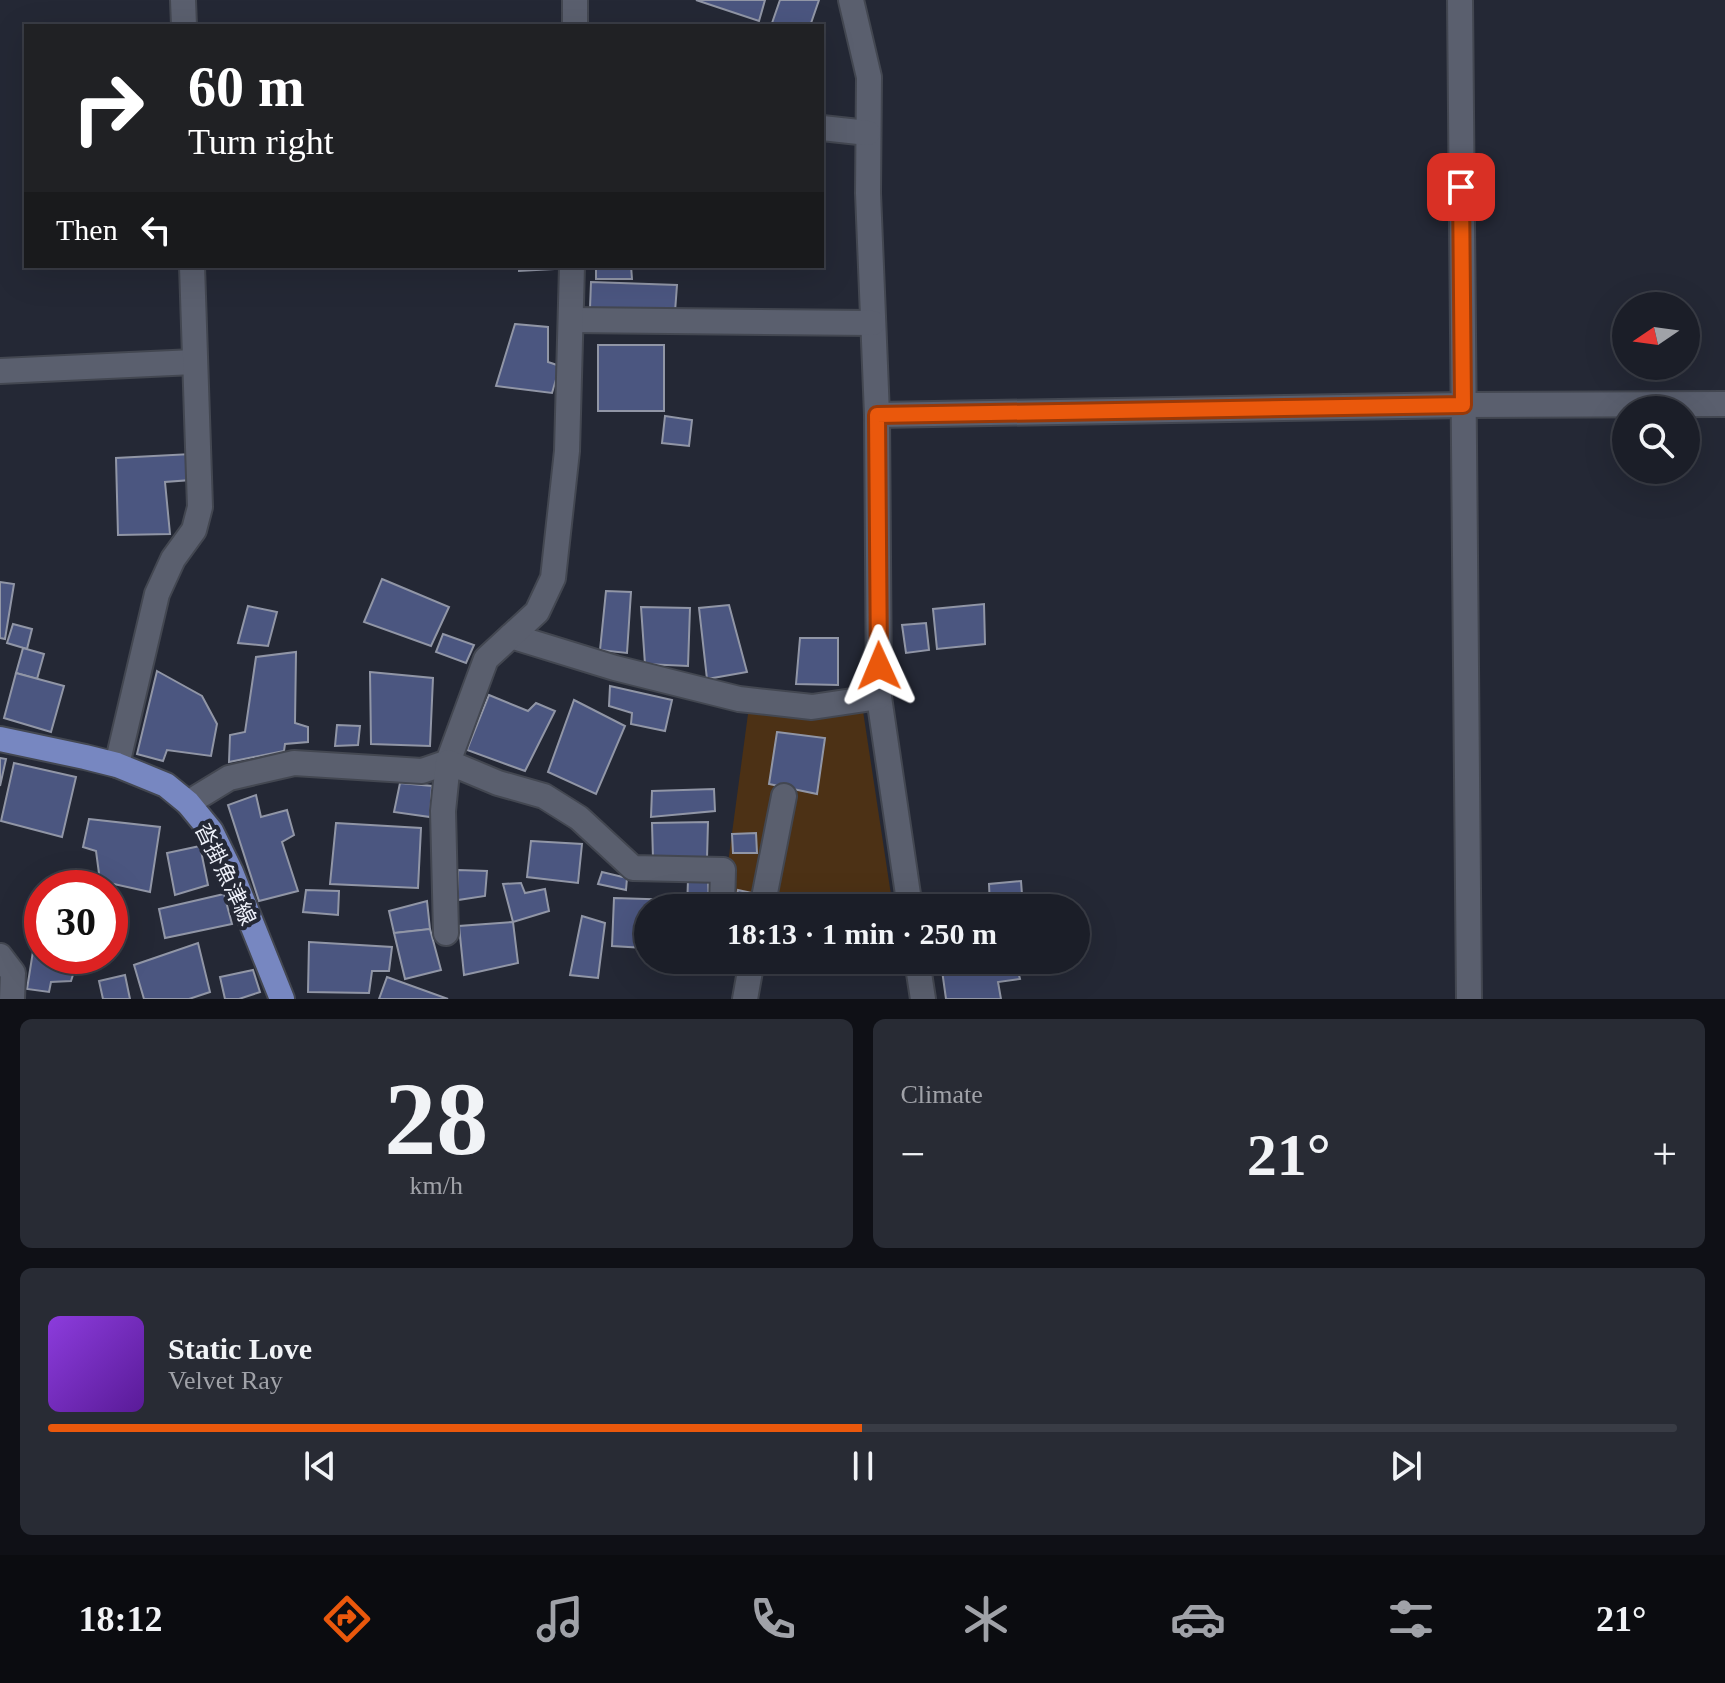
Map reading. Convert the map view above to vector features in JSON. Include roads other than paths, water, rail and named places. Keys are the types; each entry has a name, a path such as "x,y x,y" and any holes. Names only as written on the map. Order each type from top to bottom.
{"main road":[{"name":"沓掛魚津線","path":"0,739 117,765 166,785 188,803 211,831 231,872 282,999"}],"street":[{"path":"183,0 184,24"},
{"path":"575,0 575,24"},
{"path":"851,0 869,77 868,193 877,415 879,697 908,894"},
{"path":"1460,0 1469,999"},
{"path":"824,128 868,133"},
{"path":"117,765 157,594 173,559 194,530 200,507 192,268"},
{"path":"446,933 443,811 448,762 486,659 537,612 553,578 567,451 572,268"},
{"path":"571,320 873,323"},
{"path":"0,371 194,362"},
{"path":"877,415 1725,404"},
{"path":"511,636 615,668 739,699 812,707 879,697"},
{"path":"188,803 229,778 294,763 422,771 448,762 498,783 544,796 579,818 633,868 723,870 722,894"},
{"path":"765,894 784,796"},
{"path":"0,956 13,973 12,999"},
{"path":"745,999 749,974"},
{"path":"919,974 923,999"}]}
